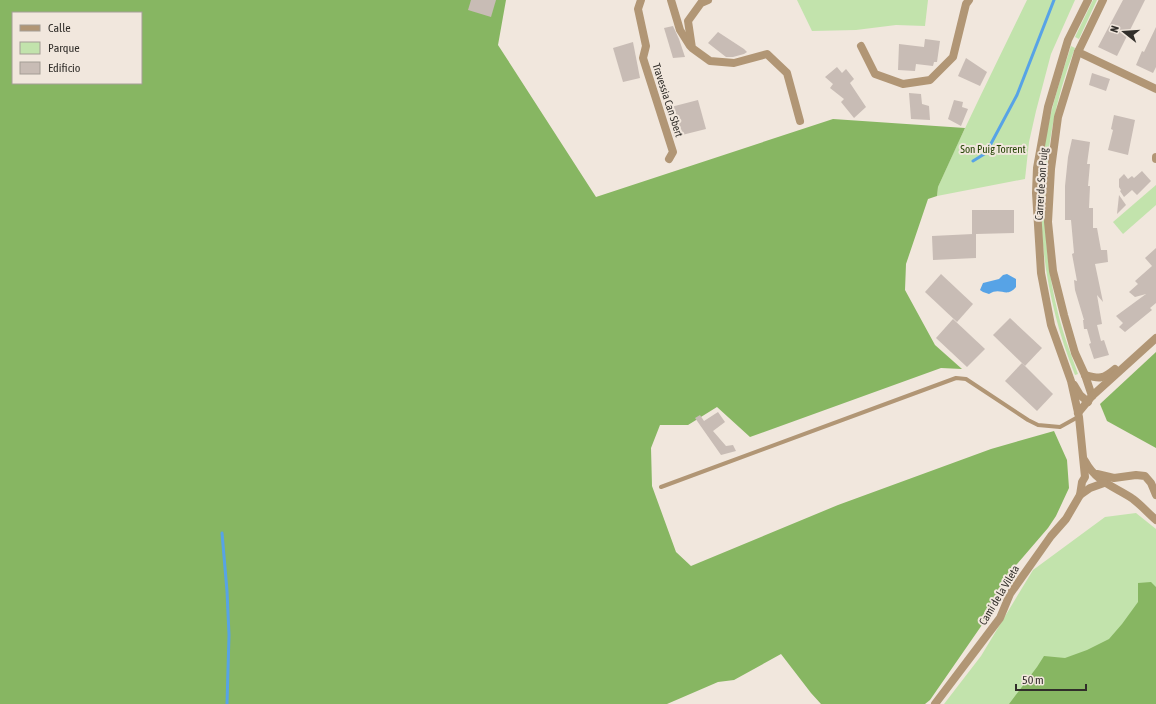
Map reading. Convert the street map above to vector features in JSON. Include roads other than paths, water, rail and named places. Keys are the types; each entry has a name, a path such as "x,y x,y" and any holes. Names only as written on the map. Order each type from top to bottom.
{"street":[{"name":"Travessia Can Sbert","path":"641,0 638,9 646,46 643,58 673,152 669,159"},
{"path":"671,0 680,30 692,48 710,61 734,63 767,54 787,73 800,121"},
{"path":"692,48 688,21 701,3 708,0"},
{"path":"861,46 875,74 903,84 930,80 953,57 966,4 969,0"},
{"name":"Carrer de Son Puig","path":"1078,415 1071,381 1051,325 1041,273 1036,193 1041,142 1048,107 1068,40 1088,0"},
{"name":"Carrer de Son Puig","path":"1090,399 1085,375 1075,353 1053,271 1048,222 1051,169 1058,117 1078,52 1103,0"},
{"path":"1078,52 1156,89"},
{"path":"1078,415 1090,399 1156,338"},
{"path":"1085,375 1096,378 1104,377 1116,368 1125,366"},
{"name":"Carrer de Son Puig","path":"1071,381 1080,395 1090,399"},
{"name":"Camí de la Vileta","path":"935,704 1000,618 1010,594 1051,536 1066,519 1080,495 1082,482 1085,476 1078,415"},
{"path":"1083,456 1088,467 1104,483 1133,499 1156,520"},
{"path":"1094,473 1114,478 1136,475 1145,476 1151,483 1156,495"},
{"path":"1080,495 1090,488 1104,483"}],"lane":[{"path":"661,487 956,378 966,379 1038,425 1060,427 1078,415"}],"water":[{"path":"1007,274 1016,279 1016,287 1009,292 997,291 989,294 980,290 983,283 999,279 1003,275"}],"waterway":[{"path":"973,161 986,153 1017,95 1054,0"},
{"path":"222,533 229,635 227,704"}],"park label":[{"name":"Son Puig Torrent","path":"993,149"}]}
